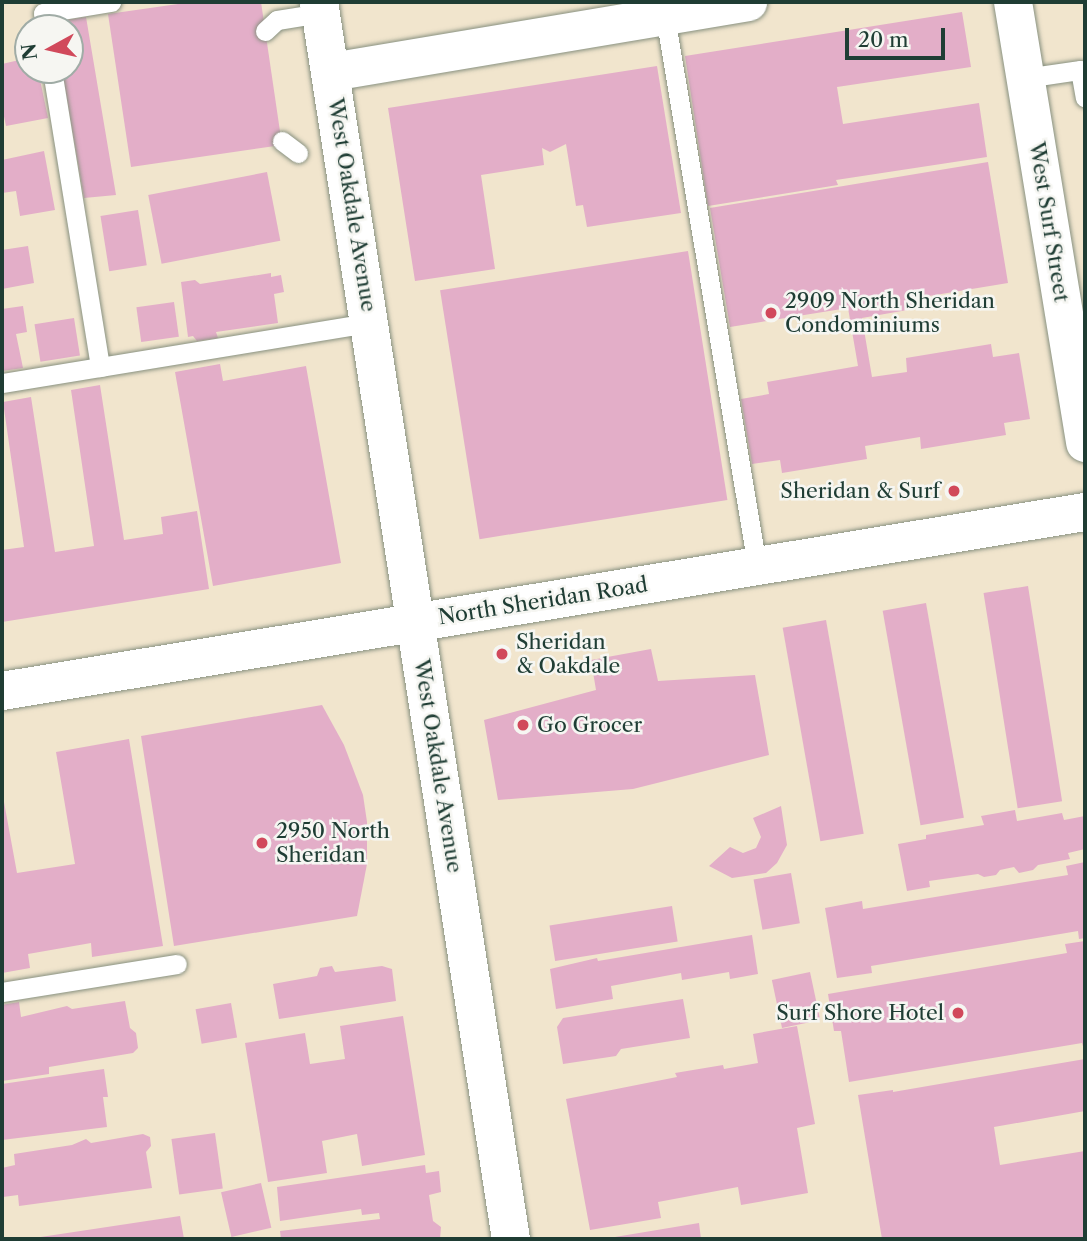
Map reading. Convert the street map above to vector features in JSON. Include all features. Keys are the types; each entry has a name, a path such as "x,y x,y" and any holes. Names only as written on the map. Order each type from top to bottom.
{"street":[{"path":"331,72 748,2"},
{"name":"West Surf Street","path":"1013,2 1077,340 1085,443"},
{"name":"West Oakdale Avenue","path":"320,7 512,1239"},
{"name":"North Sheridan Road","path":"2,691 1085,512"}],"lane":[{"path":"43,14 111,2"},
{"path":"265,31 277,20 320,7"},
{"path":"665,16 757,566"},
{"path":"1026,78 1080,70 1085,98"},
{"path":"54,84 100,367"},
{"path":"282,141 298,153"},
{"path":"2,383 370,323"},
{"path":"2,992 177,964"}],"building":[{"path":"192,2 261,2 282,145 131,167 108,14"},
{"path":"962,12 971,67 837,87 843,124 979,103 987,157 836,180 838,185 708,206 685,56"},
{"path":"84,17 116,195 84,198 64,84 84,84"},
{"path":"14,61 14,84 41,84 48,118 6,126 2,107 2,64"},
{"path":"657,66 681,213 587,227 583,205 576,206 566,144 550,152 542,148 544,165 481,175 495,269 415,281 388,108"},
{"path":"44,151 55,210 20,216 16,191 2,193 2,160"},
{"name":"2909 North Sheridan Condominiums","path":"988,162 1008,283 911,299 913,309 862,318 872,377 907,372 906,358 991,344 993,357 1019,353 1030,419 1004,423 1006,435 921,449 920,437 865,446 867,459 782,473 780,460 752,464 741,399 769,394 767,382 858,366 848,308 730,327 710,208"},
{"path":"267,172 280,241 162,264 148,195"},
{"path":"138,210 147,265 109,271 100,216"},
{"path":"28,246 34,283 2,289 2,250"},
{"path":"688,251 727,500 480,539 440,290"},
{"path":"271,273 271,277 281,275 284,292 274,294 278,323 216,332 218,338 197,341 193,336 188,337 181,282 195,280 200,284"},
{"path":"174,302 179,337 141,342 136,307"},
{"path":"23,306 27,332 16,334 23,368 2,371 2,309"},
{"path":"74,318 80,356 40,362 34,324"},
{"path":"220,364 223,381 306,366 341,563 213,586 175,372"},
{"path":"100,385 124,540 163,534 161,517 197,511 209,589 2,622 2,550 24,547 3,402 31,397 55,552 94,546 71,390"},
{"path":"1028,586 1062,801 1018,808 984,593"},
{"path":"926,603 964,818 921,825 883,611"},
{"path":"826,620 864,834 820,841 783,628"},
{"path":"651,649 658,681 755,675 769,755 633,789 498,800 484,720 596,690 591,660"},
{"name":"2950 North Sheridan","path":"322,705 344,745 363,795 367,822 367,864 357,916 174,946 141,736"},
{"path":"129,739 163,946 92,957 91,943 28,954 30,968 2,973 2,791 17,873 75,864 56,752"},
{"path":"781,806 787,845 777,863 766,873 732,878 709,866 730,847 743,853 756,848 761,837 753,818"},
{"path":"1015,810 1017,821 1062,813 1064,820 1085,816 1085,849 1068,853 1070,859 1038,865 1033,870 1019,873 1014,867 984,877 978,874 929,881 930,887 907,891 898,844 926,839 926,835 984,825 981,816"},
{"path":"1085,862 1085,938 1079,939 1078,931 871,966 872,973 837,978 825,908 862,901 863,909 1068,875 1066,866"},
{"path":"791,873 800,923 762,930 754,880"},
{"path":"672,906 678,942 555,961 550,925"},
{"path":"752,935 758,974 730,979 729,972 682,980 681,973 611,986 613,999 556,1009 550,969 597,958 598,961"},
{"name":"Surf Shore Hotel","path":"1085,941 1085,1053 1082,1043 849,1082 841,1031 834,1031 828,994 1067,953 1065,944"},
{"path":"332,966 335,972 382,966 392,969 396,1001 279,1019 273,984 317,976 320,968"},
{"path":"810,972 820,1020 782,1028 772,980"},
{"path":"683,999 690,1038 621,1049 616,1056 563,1064 557,1027 563,1018"},
{"path":"125,1001 130,1028 136,1033 138,1048 133,1053 49,1067 49,1074 2,1081 2,1005 19,1002 21,1017 67,1006 72,1009"},
{"path":"231,1003 237,1037 202,1044 196,1009"},
{"path":"403,1016 425,1155 362,1166 357,1134 322,1141 327,1173 268,1182 245,1043 305,1033 310,1064 345,1059 340,1026"},
{"path":"797,1026 815,1124 797,1128 808,1193 741,1205 738,1187 658,1202 661,1218 590,1230 566,1099 677,1077 675,1073 723,1065 724,1069 758,1063 753,1034"},
{"path":"1085,1059 1085,1111 994,1127 1000,1165 1085,1151 1085,1239 882,1239 858,1095 893,1092"},
{"path":"104,1069 108,1097 103,1097 107,1127 2,1140 2,1084"},
{"path":"215,1133 223,1188 179,1195 171,1139"},
{"path":"143,1134 150,1137 151,1146 146,1152 152,1188 19,1206 18,1195 3,1197 2,1168 15,1165 14,1154 72,1145 86,1139 91,1143"},
{"path":"425,1165 426,1173 439,1171 441,1192 429,1195 433,1221 441,1227 440,1239 281,1239 280,1231 380,1219 379,1213 362,1215 361,1209 280,1221 277,1187"},
{"path":"261,1183 271,1228 231,1237 221,1192"},
{"path":"180,1216 184,1239 34,1239 34,1238"},
{"path":"699,1223 701,1239 609,1239 609,1238"}],"place":[{"name":"2909 North Sheridan Condominiums","path":"771,313"},
{"name":"Sheridan & Surf","path":"954,491"},
{"name":"Sheridan & Oakdale","path":"502,654"},
{"name":"Go Grocer","path":"523,725"},
{"name":"2950 North Sheridan","path":"262,843"},
{"name":"Surf Shore Hotel","path":"958,1013"}]}
